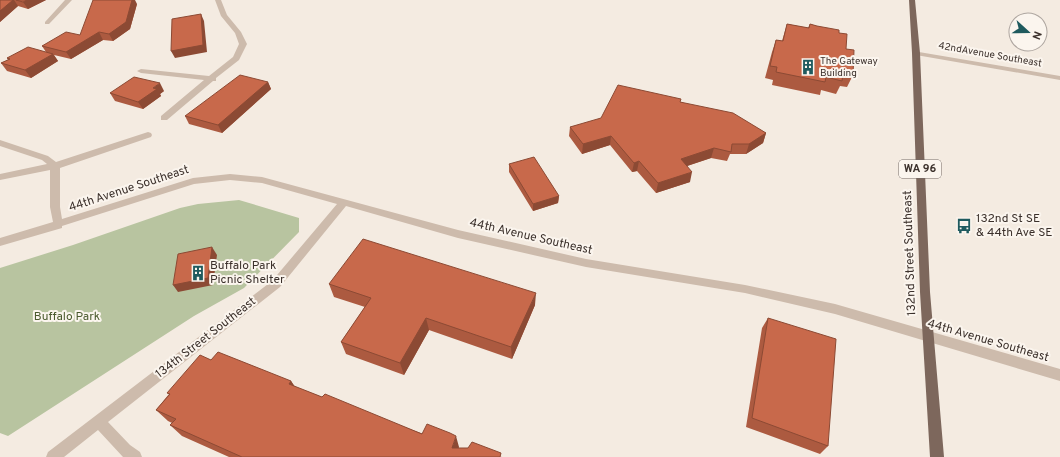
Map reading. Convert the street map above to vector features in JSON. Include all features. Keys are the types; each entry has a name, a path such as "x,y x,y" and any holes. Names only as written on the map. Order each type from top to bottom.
{"main road":[{"name":"132nd Street Southeast","path":"912,0 916,52 928,337 937,457"}],"street":[{"path":"47,23 70,0"},
{"path":"164,118 213,79 236,58 243,44 238,32 224,16 218,0"},
{"name":"42ndAvenue Southeast","path":"916,52 1060,78"},
{"path":"141,71 213,79"},
{"path":"0,177 55,166 148,135"},
{"path":"0,143 45,158 55,166"},
{"path":"55,166 55,207 58,225"},
{"name":"44th Avenue Southeast","path":"0,242 58,225 193,181 230,177 262,180 458,234 586,263 745,289 836,309 1060,375"},
{"name":"134th Street Southeast","path":"53,457 276,284 343,203"},
{"path":"99,421 125,450 135,457"}],"green space":[{"name":"Buffalo Park","path":"239,200 299,218 299,232 244,288 194,316 8,436 0,433 0,268 73,245 180,208 198,204"}],"building":[{"path":"0,0 13,0 0,11"},
{"path":"16,0 27,0 23,2"},
{"path":"93,0 132,0 126,22 109,34 99,32 66,52 42,46 66,32 80,35"},
{"path":"201,14 203,45 171,51 172,19"},
{"name":"The Gateway Building","path":"787,24 809,28 810,24 839,30 839,33 847,34 846,49 854,50 853,75 843,73 842,81 826,77 825,82 776,72 777,67 770,66 776,40 783,41"},
{"path":"28,47 53,54 25,70 1,63 10,59 7,58"},
{"path":"240,75 268,82 218,125 185,116"},
{"path":"134,77 160,83 153,88 157,89 138,102 110,93"},
{"path":"618,85 681,99 680,102 733,113 766,133 749,144 732,144 731,152 714,148 681,159 692,172 658,183 639,161 634,163 611,136 583,144 570,127 601,118"},
{"path":"534,157 559,196 533,204 509,164"},
{"path":"363,239 536,293 511,347 426,318 400,363 341,342 371,298 329,284"},
{"path":"212,247 208,278 173,285 178,254"},
{"path":"768,318 836,339 828,446 752,418"},
{"path":"218,352 291,381 289,384 322,397 325,394 422,434 427,424 450,433 456,436 452,448 468,448 472,442 501,453 500,457 242,457 170,425 176,419 156,410 170,394 167,393 200,355 211,360"}],"place":[{"name":"The Gateway Building","path":"808,67"},
{"name":"132nd St SE & 44th Ave SE","path":"964,226"},
{"name":"Buffalo Park Picnic Shelter","path":"198,273"}]}
